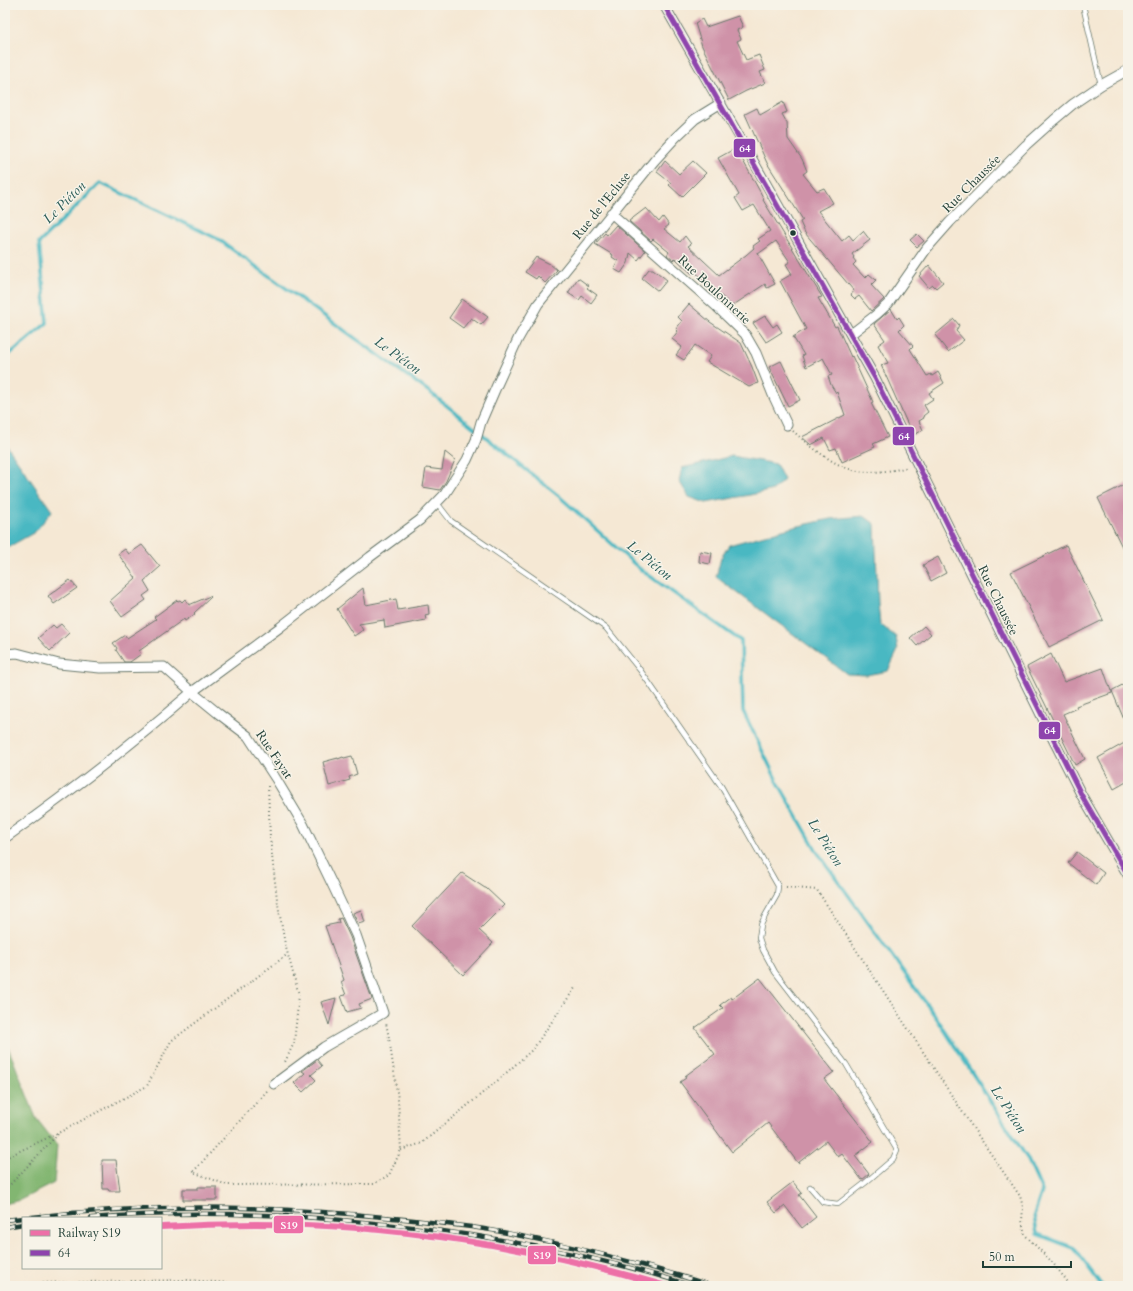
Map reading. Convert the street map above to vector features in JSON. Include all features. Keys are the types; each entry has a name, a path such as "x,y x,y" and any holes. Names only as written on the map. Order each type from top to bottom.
{"street":[{"name":"Rue Chaussée","path":"664,5 721,103 875,378 1056,745 1082,796 1128,875"},
{"name":"Rue Chaussée","path":"851,334 888,304 932,243 955,217 1026,145 1054,120 1101,85 1128,70"},
{"name":"Rue de l'Ecluse","path":"436,503 454,482 467,460 476,440 481,422 518,339 538,304 654,161 695,119 721,103"},
{"name":"Rue Boulonnerie","path":"611,213 717,307 745,334 756,353 787,425"},
{"path":"5,838 79,785 151,728 192,692 279,628 420,520 436,503"},
{"name":"Rue Fayat","path":"5,654 17,653 59,664 100,668 164,667 192,692 248,736 303,824 356,935 383,1013"},
{"path":"274,1084 324,1048 383,1013"}],"lane":[{"path":"1083,5 1101,85"},
{"path":"436,503 451,521 606,628 640,670 721,786 778,886 777,895 761,925 758,938 762,950 775,972 846,1064 897,1150 893,1159 838,1204 824,1202 810,1187"}],"path":[{"path":"787,425 819,452 835,463 853,471 878,472 901,469 917,464"},
{"path":"267,765 270,838 277,900 288,954 299,995 294,1043 284,1064"},
{"path":"778,886 817,890 1020,1196 1023,1207 1022,1221 1025,1235 1052,1262 1071,1286"},
{"path":"5,1158 60,1132 147,1086 171,1041 288,954"},
{"path":"401,1150 422,1144 533,1049 575,988"},
{"path":"274,1084 193,1172 227,1185 374,1184 389,1176 401,1150 398,1099 389,1038 383,1013"},
{"path":"5,1190 60,1132"},
{"path":"11,1286 35,1283 186,1280 277,1286"}],"green space":[{"path":"5,1044 8,1047 36,1118 57,1145 54,1183 20,1200 5,1204"}],"water":[{"path":"5,443 52,511 35,532 5,549"},
{"path":"732,456 776,464 784,480 773,490 706,503 689,497 679,481 682,468"},
{"path":"864,516 875,524 880,624 896,637 898,650 888,671 866,675 847,674 716,577 721,558 729,545 790,528 830,519"}],"building":[{"path":"738,16 743,27 737,30 741,39 737,41 746,60 759,55 765,70 760,72 765,83 729,100 702,46 695,23 702,19 706,27"},
{"path":"783,102 787,112 782,114 787,123 788,139 802,159 807,171 803,174 817,191 824,188 833,203 818,211 842,241 849,235 853,240 863,231 870,240 852,254 856,262 853,265 865,278 869,274 876,280 871,285 884,299 871,311 859,296 855,299 851,295 854,291 805,233 800,222 803,220 767,163 745,114 757,108 760,115"},
{"path":"736,148 764,199 763,200 822,297 818,298 835,327 837,326 873,402 871,403 888,437 873,444 875,447 842,462 836,448 830,450 824,438 811,445 802,437 845,415 837,392 836,393 831,385 828,376 832,375 823,358 806,367 802,356 804,355 793,337 806,329 780,281 792,274 786,264 790,262 776,241 758,254 775,284 767,288 765,284 732,306 694,271 692,274 675,258 673,260 667,255 669,252 653,239 651,241 629,221 646,208 659,222 663,217 669,225 664,229 680,242 685,236 691,244 688,246 719,275 746,255 754,248 753,246 760,241 758,239 770,231 754,205 743,211 735,198 739,195 718,158"},
{"path":"665,161 679,174 693,161 706,173 682,197 669,185 671,183 657,172"},
{"path":"616,225 645,251 638,260 630,253 628,263 621,273 614,269 618,261 612,257 613,255 595,244 605,233 607,235"},
{"path":"917,234 924,241 917,247 910,240"},
{"path":"536,257 550,264 557,270 545,283 538,276 536,279 525,272"},
{"path":"929,265 943,282 936,288 933,285 929,288 919,276"},
{"path":"649,269 653,269 667,280 658,291 642,278"},
{"path":"578,278 589,286 587,288 597,295 591,303 582,296 579,300 568,293"},
{"path":"462,299 488,317 481,325 471,318 463,328 449,318"},
{"path":"689,304 710,322 741,343 758,383 749,387 707,362 711,356 695,345 684,360 676,355 682,347 672,339 678,331 676,329 682,321 678,317"},
{"path":"891,309 897,319 899,317 904,325 899,330 913,346 910,349 927,376 931,374 932,376 938,372 944,383 929,393 933,399 924,405 928,412 923,416 924,418 919,421 923,430 914,435 881,365 888,363 878,345 885,340 874,324"},
{"path":"765,316 773,327 777,324 782,332 766,342 753,323"},
{"path":"954,319 959,325 956,331 964,340 948,352 935,335"},
{"path":"781,361 800,400 788,406 769,367"},
{"path":"445,452 455,460 446,481 440,490 423,487 426,468 442,470"},
{"path":"1128,483 1128,559 1098,498"},
{"path":"142,545 160,567 144,581 150,591 143,596 146,600 122,617 110,601 136,578 118,554 125,549 129,554"},
{"path":"1066,545 1103,620 1049,647 1011,572"},
{"path":"700,551 712,553 710,564 699,562"},
{"path":"938,557 946,573 931,581 923,565"},
{"path":"70,580 77,588 54,604 48,596"},
{"path":"363,588 366,605 396,599 398,610 428,605 429,614 425,615 426,620 385,628 384,620 359,624 363,630 354,636 337,609"},
{"path":"210,596 211,597 194,613 195,614 185,621 184,619 139,651 141,654 130,662 124,662 116,650 117,648 113,643 125,635 127,638 156,619 154,617 177,600 182,602 185,599 189,605"},
{"path":"61,624 69,633 50,651 38,638 53,625 56,628"},
{"path":"924,626 931,634 917,646 910,638"},
{"path":"1051,654 1064,682 1103,668 1111,691 1128,682 1128,729 1112,691 1112,693 1076,706 1077,708 1063,714 1085,759 1075,765 1027,667"},
{"path":"1128,741 1128,781 1114,789 1098,758"},
{"path":"352,756 357,774 349,777 350,780 329,786 323,762"},
{"path":"1077,852 1104,873 1096,885 1068,863"},
{"path":"462,873 486,888 504,905 479,930 493,943 463,975 412,926"},
{"path":"361,910 365,922 358,924 353,913"},
{"path":"341,918 350,937 372,999 359,1004 361,1008 347,1012 341,996 346,995 341,982 344,980 325,926 339,923 338,919"},
{"path":"760,978 834,1072 824,1079 873,1142 855,1156 869,1174 862,1180 842,1154 838,1157 826,1141 798,1163 768,1123 732,1152 680,1082 686,1078 685,1076 715,1054 695,1028 723,1008 720,1005 731,997 732,999"},
{"path":"336,998 329,1025 321,1002"},
{"path":"317,1060 322,1066 311,1075 316,1080 303,1092 294,1083 305,1073 302,1071"},
{"path":"102,1160 116,1160 120,1191 109,1191 108,1189 103,1189"},
{"path":"793,1182 802,1193 799,1195 816,1217 802,1228 785,1206 776,1213 767,1202"},
{"path":"198,1187 217,1187 217,1200 183,1200 183,1189 198,1189"}],"waterway":[{"name":"Le Piéton","path":"5,358 47,323 39,243 100,183 218,239 431,393 560,497 640,569 741,641 743,711 776,779 818,853 938,1020 1027,1158 1042,1191 1034,1215 1037,1234 1074,1248 1102,1286"}],"railway":[{"path":"32,1217 113,1210 204,1207 294,1210 384,1217 473,1227 529,1237 609,1256 713,1286"},
{"path":"108,1217 159,1214 261,1215 405,1226 447,1231 571,1253 693,1286"},
{"path":"5,1220 22,1218"},
{"path":"5,1227 22,1224"}],"rail line":[{"name":"S19","path":"162,1227 231,1224 307,1225 411,1233 515,1249 616,1272 666,1286"}],"transit line":[{"name":"64","path":"664,5 875,378 1082,796 1128,875"}]}
